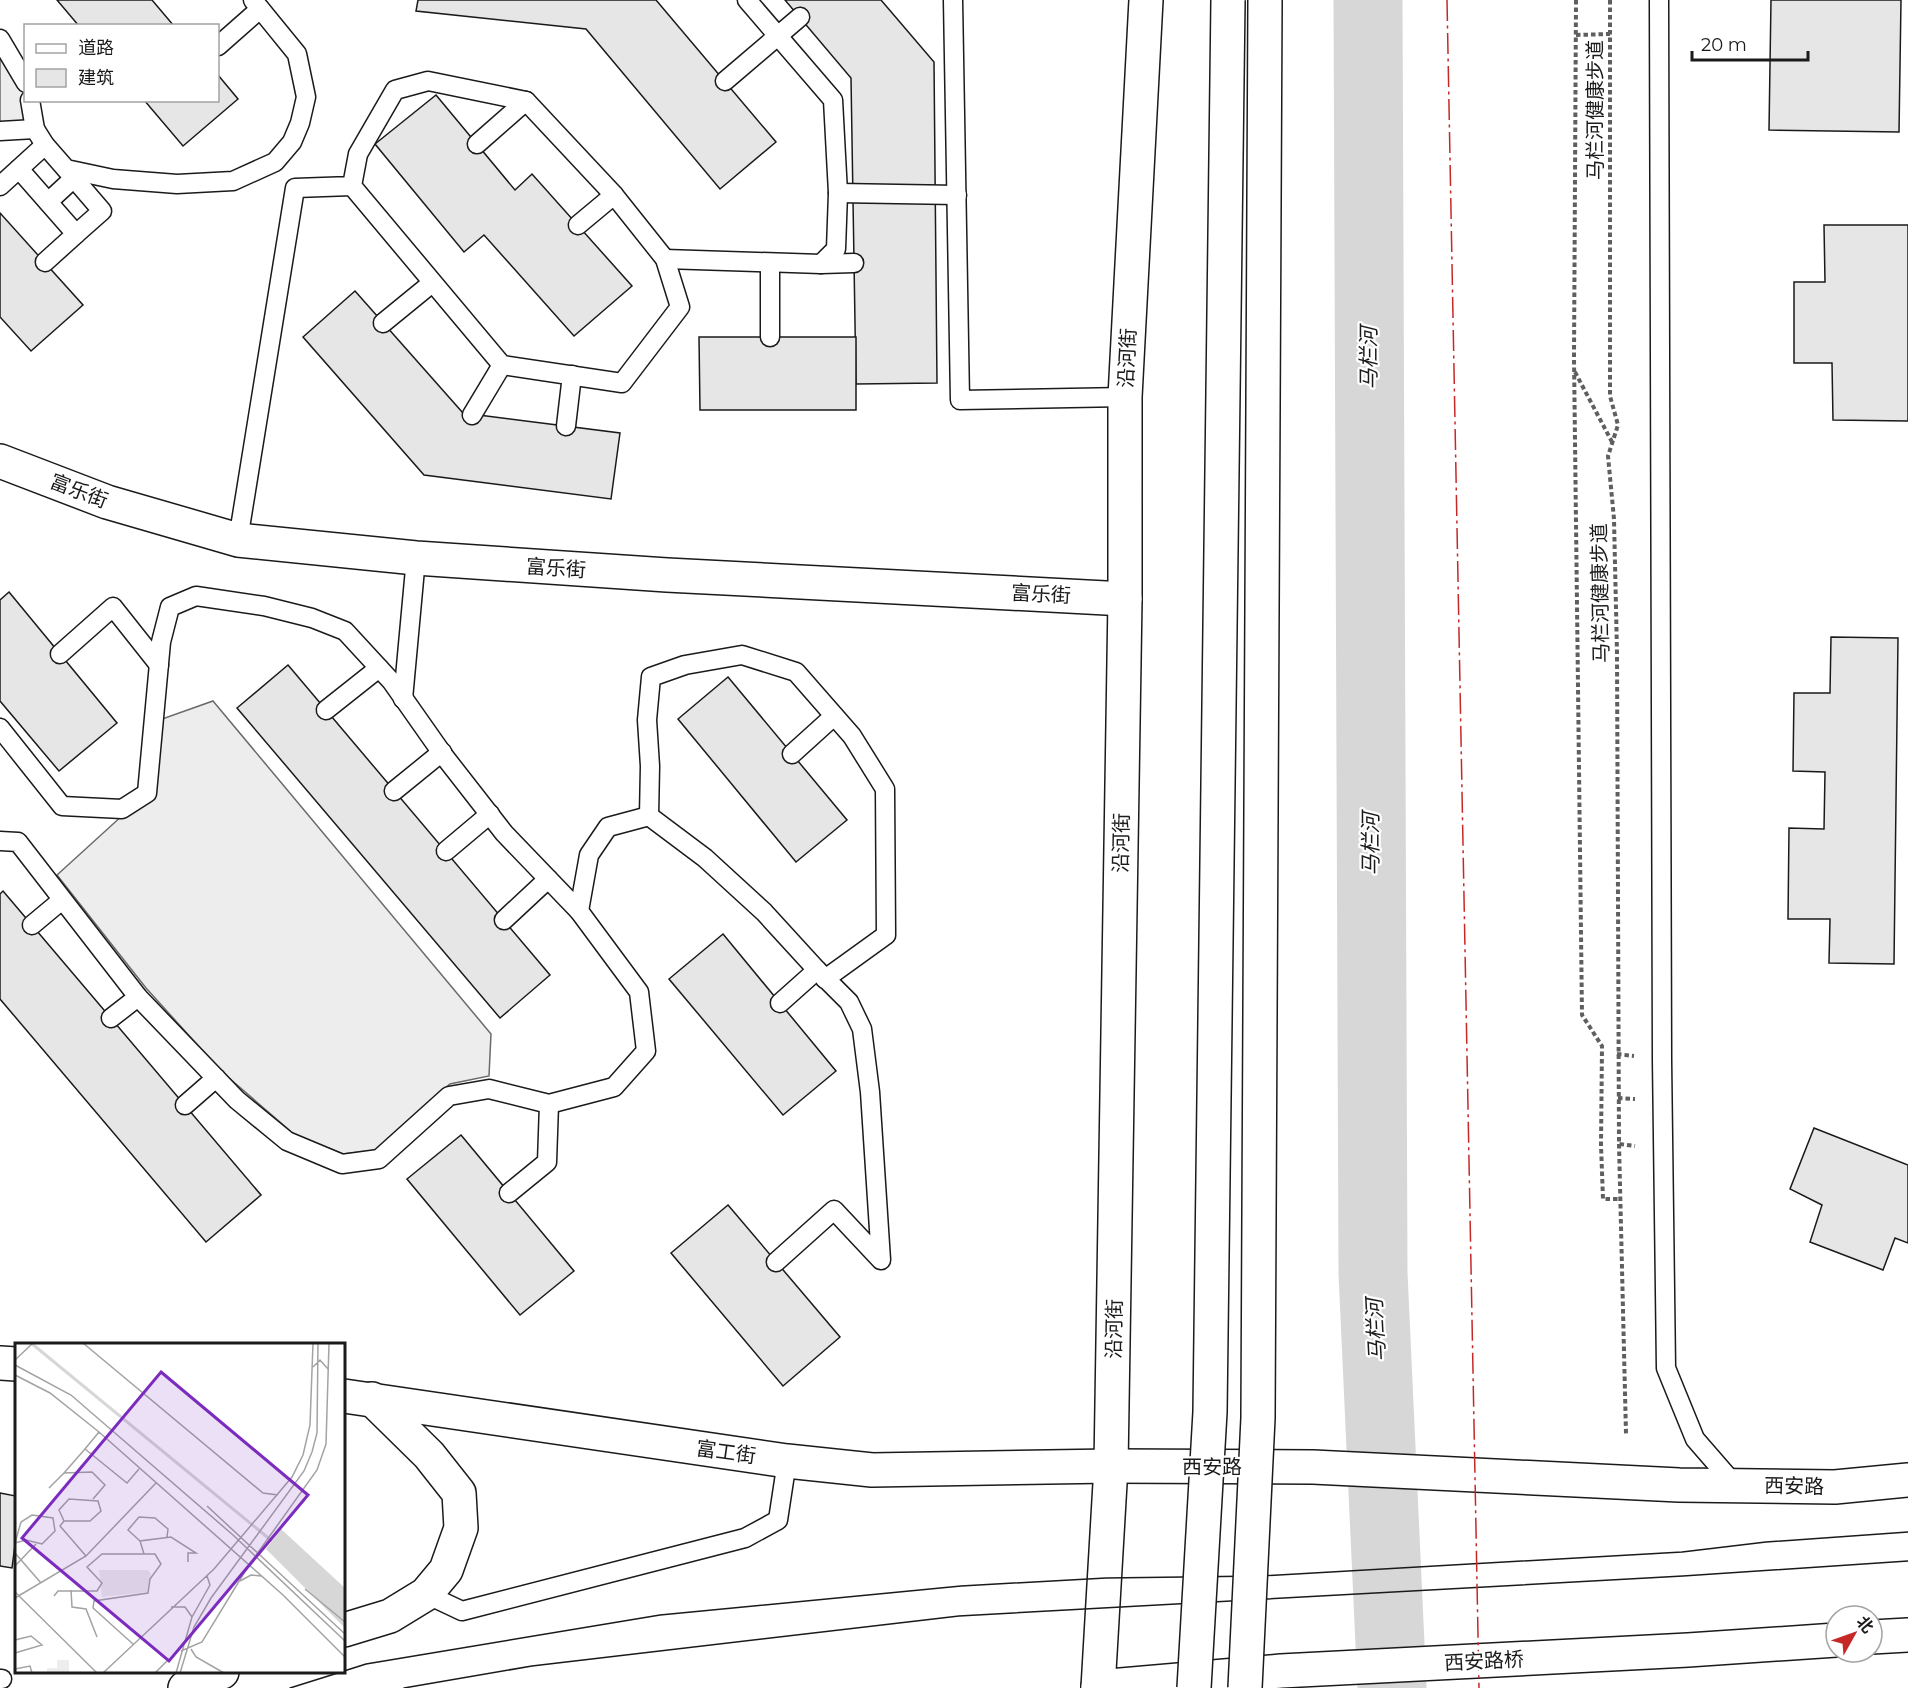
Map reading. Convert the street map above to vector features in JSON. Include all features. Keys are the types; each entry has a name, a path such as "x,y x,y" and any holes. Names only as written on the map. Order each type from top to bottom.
{"main road":[{"name":"沿河街","path":"1097,1688 1111,1466 1125,599 1125,397 1146,0"},
{"path":"1194,1688 1210,1412 1228,0"},
{"path":"1245,1688 1258,1406 1265,0"},
{"name":"富乐街","path":"0,461 107,502 237,540 416,558 667,575 1125,599"},
{"path":"0,1363 15,1364"},
{"path":"345,1630 390,1616 426,1594 446,1570 461,1528 459,1493 429,1455 358,1398"},
{"name":"富工街","path":"358,1398 787,1461 872,1470 1111,1466"},
{"name":"西安路","path":"1111,1466 1312,1467 1679,1485 1835,1487 1908,1480"},
{"path":"1884,1637 1908,1635"},
{"name":"西安路桥","path":"1097,1688 1281,1671 1824,1641"},
{"path":"185,1688 218,1673"}],"lane":[{"path":"747,0 833,100 844,145 838,193 836,249 821,264"},
{"path":"953,0 960,400 1125,397"},
{"path":"1659,0 1665,1368 1695,1439 1735,1485"},
{"path":"70,174 177,184 233,181 275,162 292,142 300,123 306,97 297,54 256,4 219,45"},
{"path":"725,81 800,17"},
{"path":"0,39 24,80"},
{"path":"428,81 526,100 614,195 665,259 680,307 622,383 502,365 352,186 358,154 395,90 428,81"},
{"path":"477,144 526,100"},
{"path":"30,102 35,129 45,146 102,211 45,262"},
{"path":"0,131 35,129"},
{"path":"0,186 45,146"},
{"path":"19,169 76,234"},
{"path":"48,202 70,174"},
{"path":"237,540 295,188 352,186"},
{"path":"838,193 957,195"},
{"path":"578,225 614,195"},
{"path":"665,259 854,263"},
{"path":"770,263 770,337"},
{"path":"383,323 432,283"},
{"path":"472,415 502,365"},
{"path":"566,426 572,375"},
{"path":"404,699 416,558"},
{"path":"0,728 62,806 122,809 147,793 161,642 170,607 196,596 264,606 312,618 345,631 404,699 504,833 579,911 639,992 645,1051 614,1087 549,1104 489,1089 449,1096 379,1159 342,1164 287,1141 237,1100 138,997 18,842 0,841"},
{"path":"60,654 113,608 159,665"},
{"path":"649,816 650,766 647,720 651,677 685,665 742,656 796,672 852,736 885,789 886,935 821,974 780,1003"},
{"path":"326,711 379,668"},
{"path":"792,754 834,716"},
{"path":"394,791 442,752"},
{"path":"446,851 490,814"},
{"path":"579,911 589,855 608,827 649,816"},
{"path":"649,816 713,866 764,912 849,1002 862,1029 870,1092 881,1260 834,1210 776,1262"},
{"path":"504,920 548,879"},
{"path":"32,925 62,900"},
{"path":"111,1018 138,997"},
{"path":"185,1106 216,1078"},
{"path":"509,1193 547,1162 549,1104"},
{"path":"426,1594 462,1611 745,1538 778,1520 787,1461"}],"path":[{"path":"1576,0 1575,371 1582,1015 1602,1046 1603,1199 1620,1199"},
{"name":"马栏河健康步道","path":"1610,0 1610,396 1618,425 1608,456 1614,519 1617,653 1619,1144 1626,1434"},
{"path":"1576,35 1610,34"},
{"path":"1575,371 1612,442"},
{"path":"1619,1144 1664,1149"}],"shaded area":[{"path":"0,45 24,88 24,102 26,102 29,125 0,128"},
{"path":"213,701 491,1034 489,1076 450,1084 377,1150 343,1154 295,1135 222,1072 146,988 57,875 124,814 152,795 162,719"}],"building":[{"path":"57,0 152,0 172,24 77,24"},
{"path":"418,0 656,0 776,142 720,189 586,29 416,11"},
{"path":"785,0 881,0 934,62 937,383 856,384 851,78"},
{"path":"1771,0 1901,0 1899,132 1769,130"},
{"path":"219,76 238,99 183,146 146,102 219,102"},
{"path":"436,95 515,190 532,174 632,286 574,336 484,235 464,252 375,144"},
{"path":"0,213 83,305 31,351 0,317"},
{"path":"1824,225 1908,225 1908,421 1833,420 1832,363 1794,363 1794,282 1825,282"},
{"path":"355,291 463,413 620,433 611,499 424,475 303,337"},
{"path":"699,337 856,337 856,410 700,410"},
{"path":"9,592 117,723 59,771 0,701 0,600"},
{"path":"1831,637 1898,638 1894,964 1829,963 1830,919 1788,919 1789,828 1824,829 1825,772 1793,771 1794,693 1830,693"},
{"path":"288,665 550,975 500,1018 237,708"},
{"path":"728,677 847,820 796,862 678,719"},
{"path":"3,891 261,1195 206,1242 0,999 0,894"},
{"path":"723,934 836,1071 783,1115 669,979"},
{"path":"1814,1128 1908,1165 1908,1243 1895,1238 1883,1270 1810,1242 1822,1205 1790,1189"},
{"path":"461,1135 574,1271 520,1315 407,1179"},
{"path":"728,1205 840,1337 783,1386 671,1253"},
{"path":"0,1493 15,1496 15,1545 12,1568 0,1566"}],"waterway":[{"name":"马栏河","path":"1368,0 1373,1273 1392,1688"}],"tram line":[{"path":"345,1671 366,1664 660,1615 961,1586 1106,1578 1260,1576 1682,1552 1766,1542 1908,1532"},
{"path":"404,1688 532,1666 959,1616 1683,1576 1908,1561"},
{"path":"290,1688 338,1673"}],"power":[{"path":"1447,0 1479,1688"}]}
